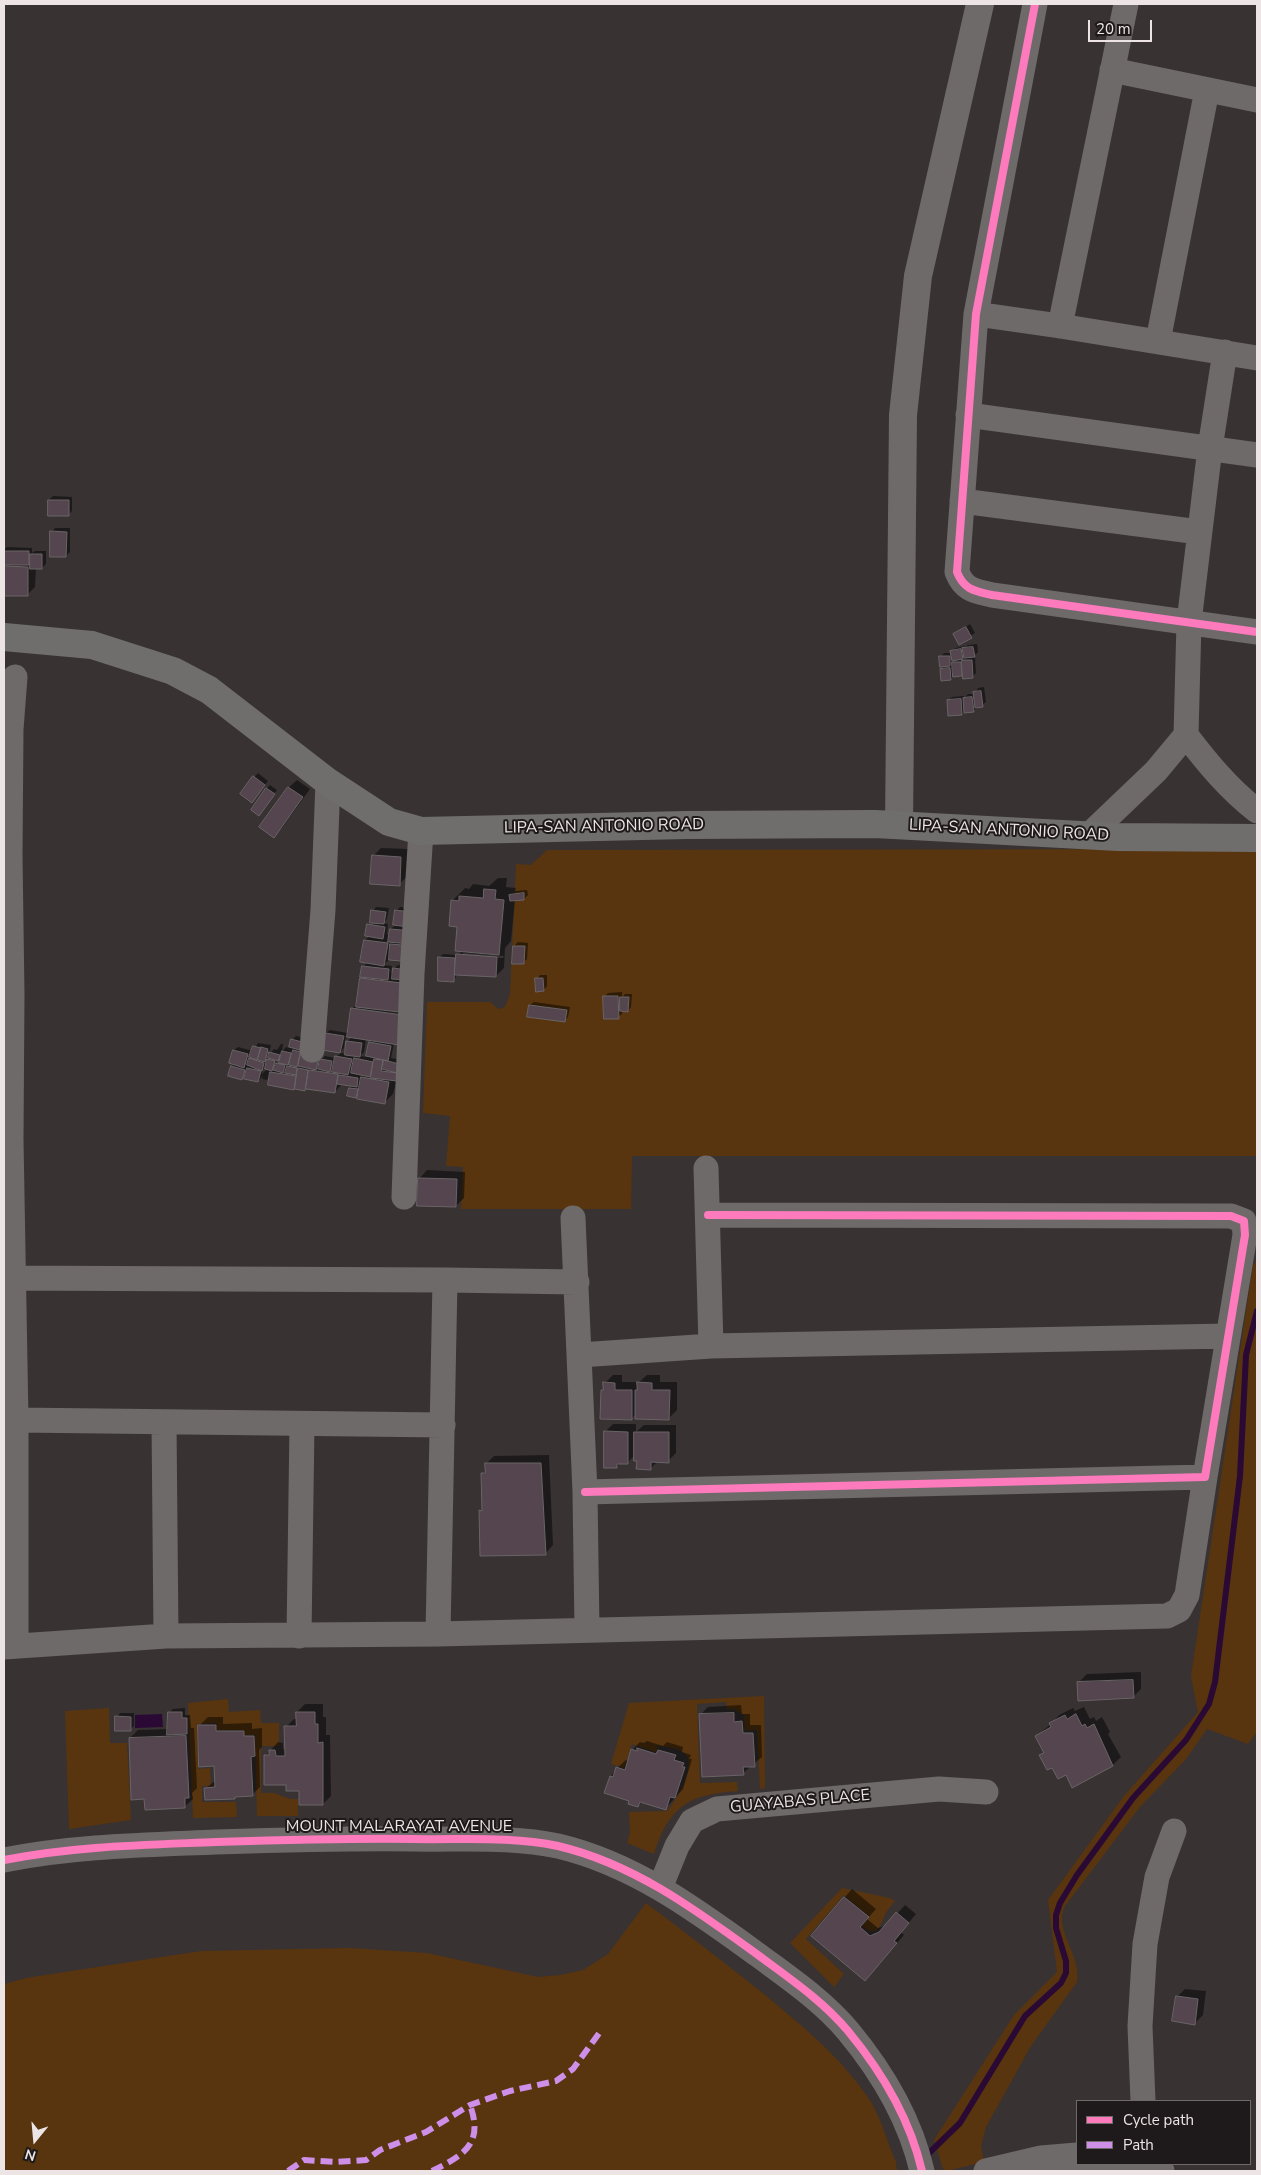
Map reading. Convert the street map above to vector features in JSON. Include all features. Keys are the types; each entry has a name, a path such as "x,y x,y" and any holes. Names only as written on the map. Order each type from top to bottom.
{"main road":[{"name":"LIPA-SAN ANTONIO ROAD","path":"4,637 92,646 173,671 209,690 328,782 390,822 421,831 687,825 899,825 1089,835 1257,838"}],"street":[{"path":"899,825 903,415 918,276 980,4"},
{"path":"1035,4 976,314 957,572 961,583 975,591 992,595 1257,632"},
{"path":"1060,326 1126,4"},
{"path":"1112,70 1257,100"},
{"path":"1158,342 1207,90"},
{"path":"976,314 1257,358"},
{"path":"1225,352 1210,448 1188,622 1186,736 1215,773 1233,792 1257,811"},
{"path":"968,415 1257,455"},
{"path":"962,501 1199,532"},
{"path":"15,677 8,729 7,855 10,1646 166,1636 438,1634 1167,1616 1179,1610 1187,1595 1246,1235 1244,1221 1238,1218 1221,1216 708,1215"},
{"path":"1089,835 1156,771 1186,736"},
{"path":"312,1050 323,910 328,782"},
{"path":"404,1197 412,974 421,831"},
{"path":"706,1168 710,1346"},
{"path":"573,1218 585,1492 587,1630"},
{"path":"9,1278 577,1282"},
{"path":"438,1634 445,1280"},
{"path":"580,1355 710,1346 1228,1336"},
{"path":"10,1420 443,1425"},
{"path":"164,1422 166,1636"},
{"path":"299,1636 302,1424"},
{"path":"585,1492 1205,1477"},
{"name":"GUAYABAS PLACE","path":"660,1888 677,1846 692,1820 717,1809 940,1790 986,1792"},
{"path":"1144,2100 1140,2026 1145,1944 1157,1878 1174,1831"},
{"name":"MOUNT MALARAYAT AVENUE","path":"4,1860 38,1854 151,1844 381,1838 509,1841 557,1846 611,1862 660,1888 728,1934 783,1973 847,2029 879,2072 893,2096 919,2162"},
{"path":"986,2171 1041,2158 1076,2155"},
{"path":"1059,2171 1121,2169 1136,2171"}],"shaded area":[{"path":"1257,849 1257,1156 632,1156 631,1209 461,1209 463,1167 446,1166 450,1116 423,1113 427,1002 490,1002 498,1009 505,1007 510,994 516,864 531,865 547,850"},
{"path":"1257,1261 1257,1732 1248,1744 1207,1729 1186,1759 1140,1807 1065,1906 1062,1915 1063,1924 1076,1963 1077,1982 1031,2046 986,2127 981,2146 984,2162 946,2171 943,2169 934,2140 1014,2015 1057,1972 1048,1900 1124,1796 1198,1712 1191,1676 1253,1265"},
{"path":"764,1696 765,1788 760,1789 757,1730 745,1730 744,1715 734,1709 727,1709 726,1702 697,1704 700,1783 737,1782 738,1791 706,1796 683,1806 667,1824 654,1854 627,1843 630,1832 629,1812 667,1811 680,1792 689,1766 685,1754 679,1750 658,1745 656,1752 632,1744 624,1768 611,1764 629,1703"},
{"path":"228,1699 229,1712 260,1710 261,1723 279,1723 279,1746 261,1746 261,1793 274,1793 290,1799 298,1799 298,1816 257,1816 255,1735 245,1735 244,1730 217,1730 216,1723 197,1724 198,1769 210,1768 211,1786 202,1786 202,1802 236,1802 237,1817 193,1818 188,1703"},
{"path":"109,1708 110,1743 127,1743 131,1820 69,1829 65,1711"},
{"path":"162,1714 163,1727 135,1728 135,1715"},
{"path":"842,1888 890,1898 895,1901 887,1911 879,1928 873,1931 862,1926 870,1917 844,1895 806,1939 844,1974 834,1987 790,1943"},
{"path":"646,1903 764,1994 807,2030 846,2069 873,2106 896,2162 897,2171 4,2171 4,1984 26,1978 201,1951 350,1948 427,1953 538,1977 560,1975 583,1970 608,1954"}],"building":[{"path":"48,500 69,500 69,516 48,516"},
{"path":"50,531 67,532 66,557 50,557"},
{"path":"4,551 29,551 29,565 4,565"},
{"path":"30,554 42,554 42,569 30,569"},
{"path":"4,566 28,567 28,596 4,596"},
{"path":"966,627 972,638 959,645 953,634"},
{"path":"973,647 975,657 964,658 962,648"},
{"path":"961,649 963,659 952,661 950,651"},
{"path":"939,656 950,656 950,666 940,667"},
{"path":"962,660 972,660 973,678 963,679"},
{"path":"952,662 961,662 962,676 953,677"},
{"path":"950,668 951,680 941,681 940,669"},
{"path":"981,691 983,707 975,708 973,692"},
{"path":"972,697 974,712 964,713 963,698"},
{"path":"961,699 962,715 948,716 947,700"},
{"path":"253,776 265,785 252,803 240,794"},
{"path":"288,787 303,797 274,838 259,827"},
{"path":"266,788 275,794 259,816 251,810"},
{"path":"372,855 401,857 400,886 370,884"},
{"path":"484,889 496,890 495,899 504,900 499,955 455,951 457,927 449,926 451,900 459,901 459,896 483,898"},
{"path":"524,893 524,900 510,901 509,895"},
{"path":"371,910 386,912 384,924 370,923"},
{"path":"395,910 410,912 409,927 393,925"},
{"path":"367,924 385,927 383,939 365,936"},
{"path":"390,929 413,931 411,944 388,942"},
{"path":"364,940 388,943 384,966 360,962"},
{"path":"390,944 402,945 401,961 389,960"},
{"path":"513,946 525,946 524,964 512,964"},
{"path":"456,954 497,957 496,977 455,975"},
{"path":"438,957 455,958 454,982 438,981"},
{"path":"362,966 389,969 388,980 360,977"},
{"path":"393,968 407,970 406,980 392,979"},
{"path":"360,978 402,983 399,1012 356,1007"},
{"path":"535,978 543,978 544,991 536,992"},
{"path":"603,996 618,996 619,1019 604,1019"},
{"path":"620,997 629,997 628,1012 620,1011"},
{"path":"529,1005 567,1010 565,1022 527,1017"},
{"path":"351,1008 403,1015 399,1045 347,1037"},
{"path":"325,1033 344,1036 340,1053 322,1050"},
{"path":"291,1039 302,1042 300,1050 289,1047"},
{"path":"346,1041 362,1043 360,1057 345,1055"},
{"path":"369,1042 391,1046 388,1061 366,1056"},
{"path":"253,1046 261,1048 257,1060 249,1057"},
{"path":"261,1047 268,1049 265,1062 258,1060"},
{"path":"233,1050 248,1054 244,1068 229,1063"},
{"path":"293,1050 301,1052 297,1067 289,1065"},
{"path":"301,1050 320,1053 316,1070 298,1066"},
{"path":"282,1051 291,1053 288,1065 279,1063"},
{"path":"269,1052 280,1055 278,1061 268,1058"},
{"path":"335,1056 352,1059 348,1075 332,1072"},
{"path":"249,1058 264,1063 262,1071 247,1065"},
{"path":"354,1058 373,1062 370,1077 351,1073"},
{"path":"267,1059 275,1061 272,1071 265,1069"},
{"path":"320,1059 332,1061 330,1072 318,1069"},
{"path":"374,1059 383,1060 381,1071 398,1073 397,1081 371,1078"},
{"path":"384,1060 399,1064 397,1073 382,1069"},
{"path":"276,1063 285,1065 283,1073 273,1070"},
{"path":"231,1066 245,1070 242,1080 228,1076"},
{"path":"287,1066 297,1068 296,1075 285,1073"},
{"path":"247,1068 261,1071 258,1082 244,1079"},
{"path":"298,1068 308,1070 305,1091 295,1089"},
{"path":"309,1070 338,1074 335,1093 306,1089"},
{"path":"270,1072 296,1076 294,1090 268,1085"},
{"path":"339,1075 358,1078 357,1087 337,1084"},
{"path":"361,1077 389,1082 385,1104 357,1099"},
{"path":"349,1088 358,1089 356,1098 347,1096"},
{"path":"418,1178 457,1179 456,1207 417,1206"},
{"path":"603,1382 615,1383 615,1390 632,1390 632,1420 600,1419"},
{"path":"637,1382 652,1383 652,1390 670,1390 669,1420 635,1419 635,1390 637,1390"},
{"path":"604,1431 628,1432 628,1464 617,1464 617,1468 604,1468"},
{"path":"634,1432 669,1432 669,1463 651,1462 651,1470 636,1469 637,1461 634,1461"},
{"path":"485,1463 541,1463 546,1555 480,1556 479,1510 482,1511 481,1473 485,1473"},
{"path":"1133,1680 1134,1698 1078,1701 1077,1682"},
{"path":"168,1712 182,1712 182,1718 187,1718 187,1734 167,1735"},
{"path":"296,1712 315,1712 315,1724 318,1724 318,1743 323,1742 323,1805 299,1805 299,1791 286,1791 286,1785 264,1785 264,1755 269,1755 269,1750 275,1750 276,1756 285,1756 284,1726 296,1726"},
{"path":"734,1713 734,1722 742,1721 743,1733 753,1733 755,1767 743,1767 744,1775 702,1777 699,1714"},
{"path":"1076,1714 1082,1726 1085,1724 1087,1728 1094,1724 1113,1766 1072,1788 1066,1775 1058,1779 1052,1768 1047,1770 1039,1755 1044,1753 1035,1736 1051,1727 1049,1723 1065,1715 1067,1719"},
{"path":"115,1716 131,1717 131,1731 115,1731"},
{"path":"198,1725 216,1725 216,1731 244,1731 244,1736 254,1736 255,1756 251,1757 253,1796 205,1800 204,1788 215,1787 214,1766 199,1767"},
{"path":"186,1736 189,1798 185,1798 185,1808 145,1810 144,1799 131,1800 129,1738"},
{"path":"637,1748 656,1754 658,1750 676,1755 674,1760 684,1763 682,1767 685,1767 675,1798 670,1797 666,1810 640,1802 638,1807 628,1804 629,1801 604,1793 610,1776 613,1777 616,1767 625,1770 631,1749 637,1751"},
{"path":"844,1897 869,1917 860,1927 870,1936 879,1932 896,1912 909,1923 894,1941 897,1943 865,1981 811,1936"},
{"path":"1176,1996 1198,1999 1195,2025 1172,2021"}],"waterway":[{"path":"925,2157 960,2123 1025,2016 1061,1983 1066,1973 1066,1961 1056,1928 1056,1915 1060,1903 1077,1875 1133,1798 1186,1740 1209,1704 1215,1682 1240,1476 1246,1355 1257,1311"}],"marked path":[{"path":"288,2171 304,2160 336,2162 366,2160 380,2150 426,2132 470,2105 510,2091 556,2081 573,2069 600,2032"},
{"path":"432,2171 462,2153 473,2139 474,2118 470,2105"}],"cycle path":[{"path":"1035,4 976,314 957,572 963,583 971,589 992,595 1257,632"},
{"path":"585,1492 1205,1477 1245,1235 1244,1221 1231,1216 708,1215"},
{"path":"4,1860 30,1855 110,1847 340,1839 523,1841 558,1846 586,1854 613,1864 688,1905 782,1972 828,2010 848,2031 872,2063 893,2097 910,2133 922,2171"}]}
